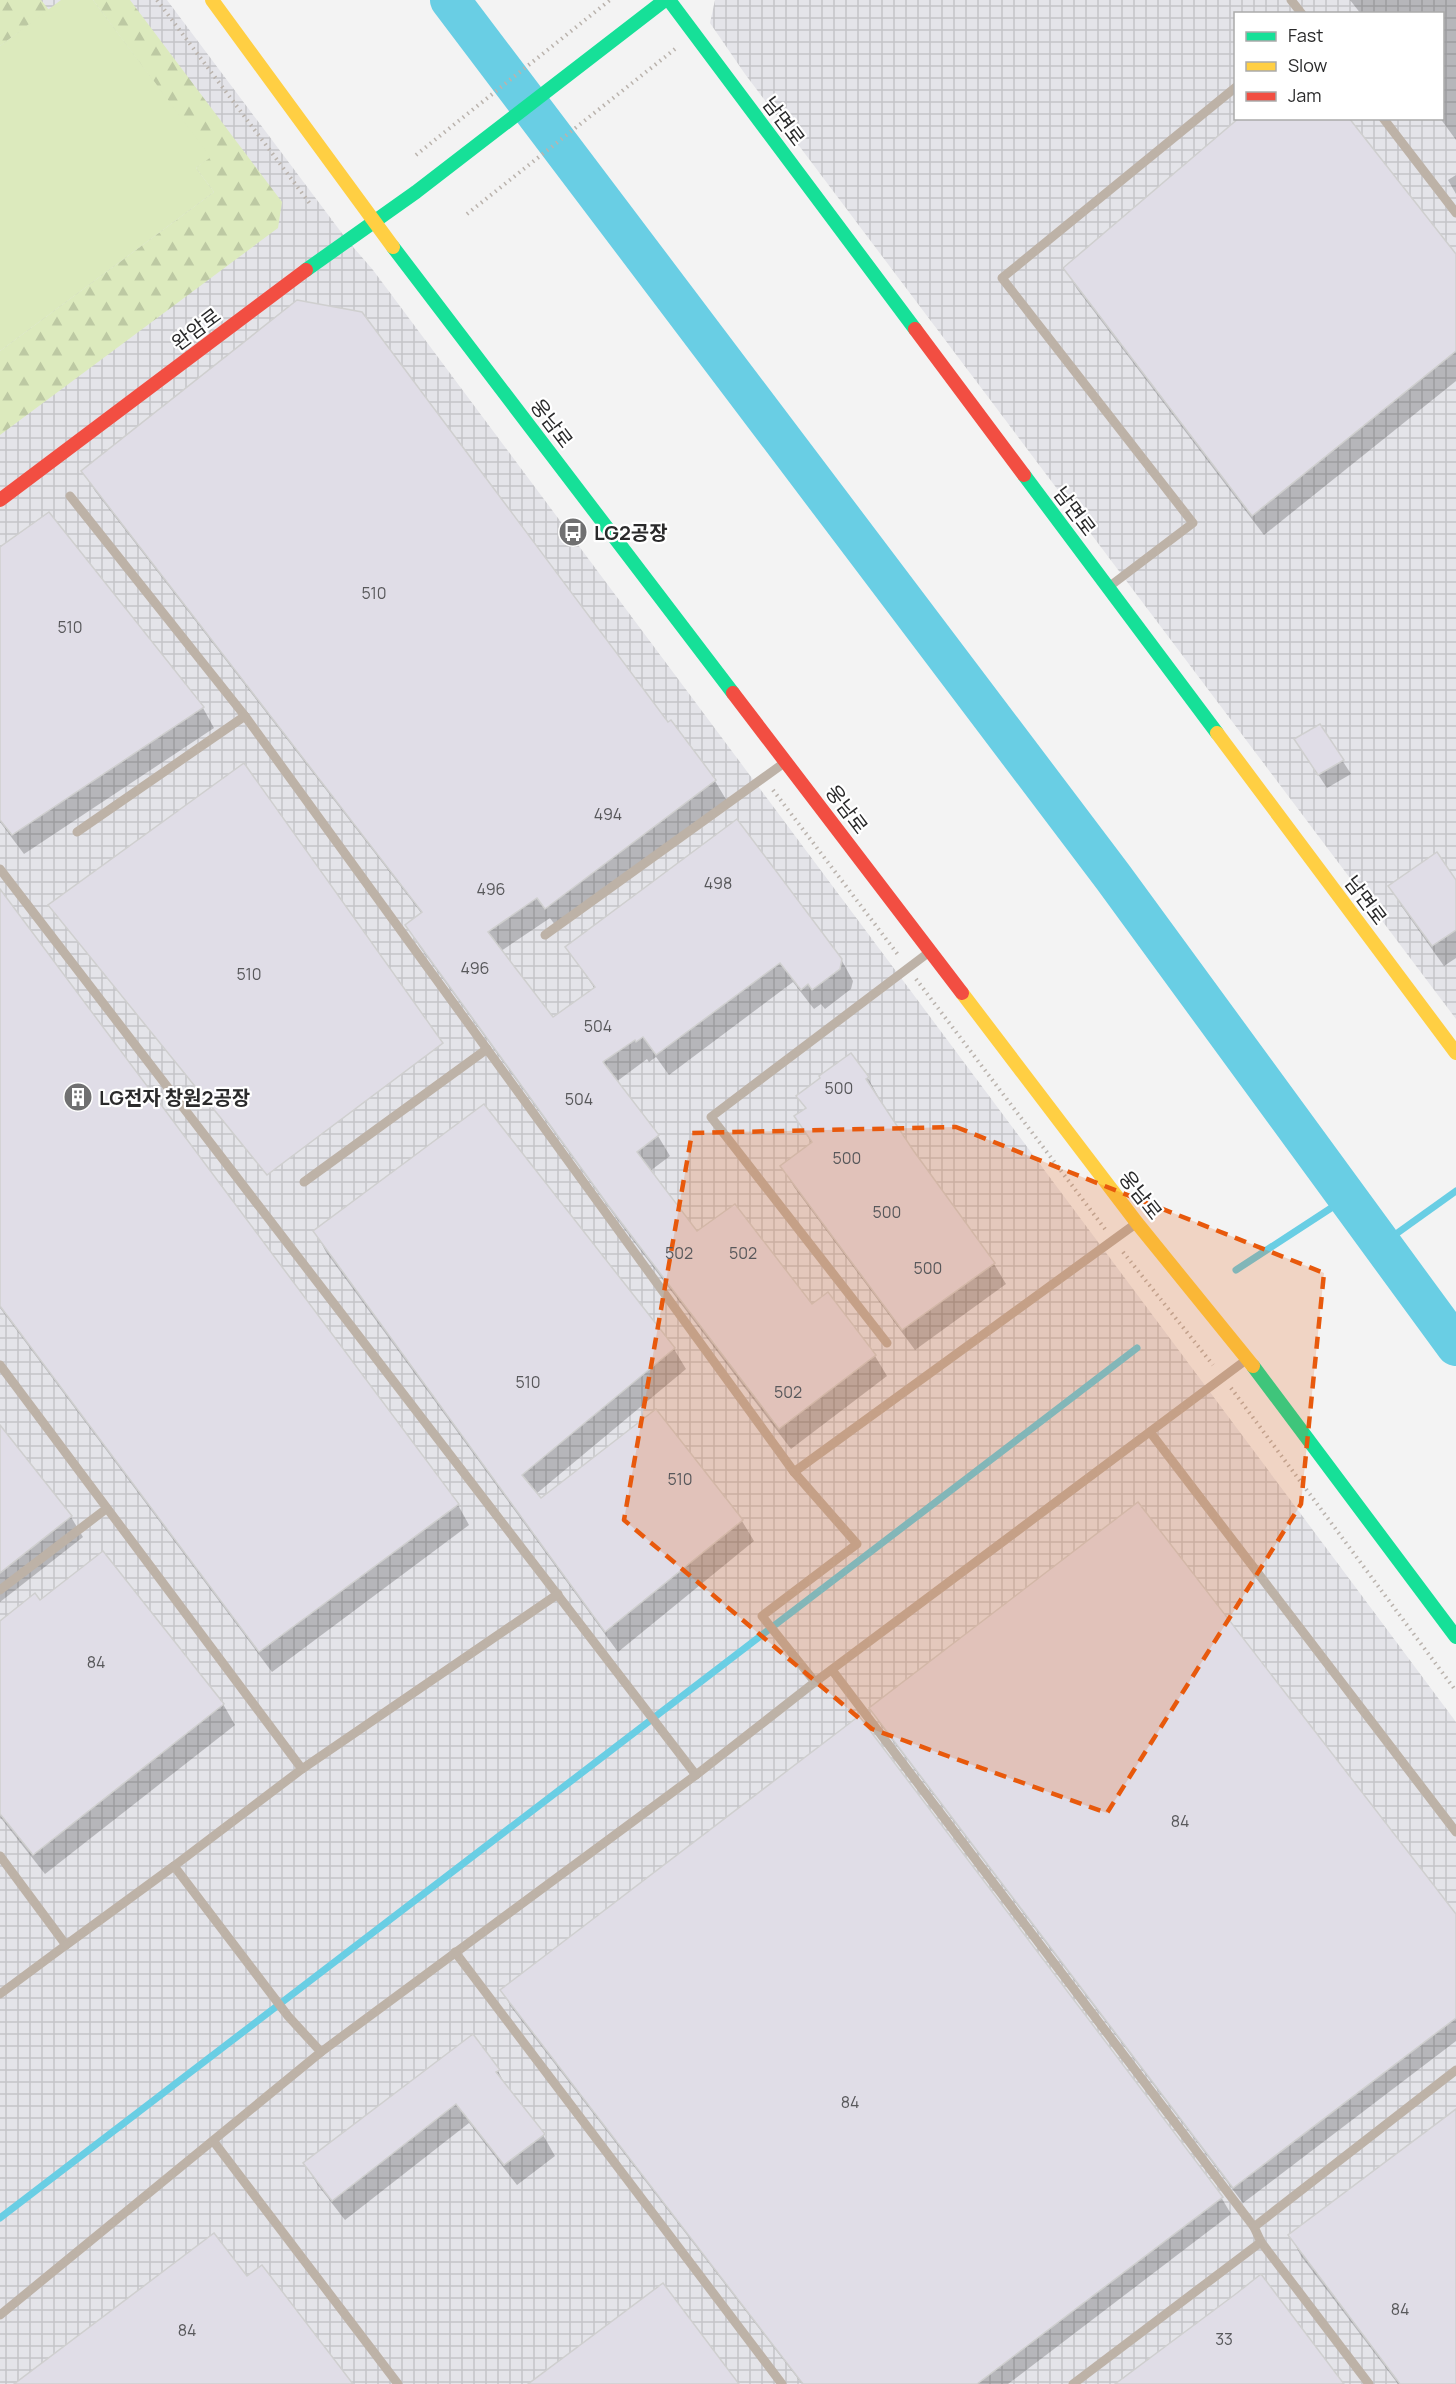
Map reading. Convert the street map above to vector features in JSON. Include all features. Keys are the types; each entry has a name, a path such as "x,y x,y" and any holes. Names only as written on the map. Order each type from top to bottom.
{"street":[{"name":"웅남로","path":"212,0 374,222 1137,1223 1248,1360 1456,1637"},
{"name":"완암로","path":"0,500 416,192 667,0"},
{"name":"남면로","path":"667,0 1453,1049"}],"lane":[{"path":"1291,0 1300,12"},
{"path":"1108,587 1193,523 1002,278 1234,89"},
{"path":"1385,120 1456,213"},
{"path":"70,496 245,716 794,1472 857,1544 762,1616 815,1682"},
{"path":"76,832 245,716"},
{"path":"545,935 786,762"},
{"path":"0,869 696,1775"},
{"path":"887,1343 711,1117 930,951"},
{"path":"304,1182 487,1049"},
{"path":"794,1472 1137,1223"},
{"path":"0,2315 214,2142 321,2052 696,1775 815,1682 1248,1360"},
{"path":"0,1365 302,1769"},
{"path":"1150,1432 1456,1832"},
{"path":"0,1590 106,1509"},
{"path":"0,1994 302,1769 558,1594"},
{"path":"832,1670 1254,2227 1261,2241 1369,2384"},
{"path":"0,1856 66,1945"},
{"path":"174,1866 288,2016 321,2052"},
{"path":"455,1952 782,2384"},
{"path":"1254,2227 1456,2070"},
{"path":"214,2142 398,2384"},
{"path":"1073,2384 1261,2241"}],"path":[{"path":"158,0 311,205"},
{"path":"416,155 610,0"},
{"path":"467,214 680,45"},
{"path":"764,778 1114,1240 1223,1378 1456,1690"}],"highlighted area":[{"path":"956,1127 1324,1273 1301,1504 1107,1813 872,1729 624,1520 692,1133"}],"shaded area":[{"path":"0,0 167,0 347,240 373,270 1456,1722 1456,2384 0,2384"},
{"path":"715,0 1456,0 1456,1019 745,74 710,23"}],"green space":[{"path":"0,0 41,0 49,10 0,46"},
{"path":"61,0 93,0 211,157 196,168 214,192 0,351 0,46"},
{"path":"93,0 130,0 282,202 278,228 0,435 0,351 214,192 196,168 210,157"}],"building":[{"path":"1237,120 1351,120 1456,254 1456,351 1252,516 1063,268"},
{"path":"297,300 362,312 668,722 671,720 716,780 545,909 537,898 488,932 553,1017 595,987 565,947 737,819 842,959 840,969 812,990 808,984 801,990 780,963 656,1055 643,1037 603,1062 659,1135 637,1152 697,1231 735,1204 812,1304 828,1292 876,1355 779,1429 608,1205 405,925 422,912 81,471"},
{"path":"49,512 204,707 12,835 0,820 0,547"},
{"path":"1320,724 1344,760 1318,775 1294,739"},
{"path":"244,763 443,1043 267,1175 48,905"},
{"path":"1437,852 1456,880 1456,930 1432,946 1388,886"},
{"name":"LG전자 창원2공장","path":"0,889 459,1504 259,1652 0,1306"},
{"path":"851,1053 869,1077 866,1079 913,1150 995,1263 902,1330 780,1166 812,1142 794,1116 806,1108 796,1096"},
{"path":"484,1104 675,1348 522,1475 541,1498 656,1409 743,1520 605,1632 313,1231"},
{"path":"0,1425 72,1516 0,1573"},
{"path":"1138,1502 1456,1914 1456,2018 1233,2188 869,1708"},
{"path":"103,1551 224,1704 33,1855 0,1814 0,1621 35,1593 40,1600"},
{"path":"859,1716 1223,2197 977,2384 803,2384 500,1990"},
{"path":"473,2034 500,2070 496,2072 545,2134 504,2165 456,2104 332,2201 303,2163"},
{"path":"1456,2109 1456,2384 1400,2384 1288,2235"},
{"path":"214,2233 247,2276 262,2265 353,2384 14,2384"},
{"path":"1261,2274 1344,2384 1115,2384 1237,2293"},
{"path":"663,2283 739,2384 528,2384"}],"waterway":[{"path":"450,0 1113,877 1456,1346"},
{"path":"1382,1244 1456,1191"},
{"path":"1236,1270 1348,1197"},
{"path":"0,2218 1137,1348"}],"traffic: fast":[{"path":"306,270 416,192 665,0"},
{"path":"669,0 915,329"},
{"path":"393,247 733,693"},
{"path":"1024,475 1217,733"},
{"path":"1253,1366 1456,1637"}],"traffic: slow":[{"path":"212,0 393,247"},
{"path":"1217,733 1456,1053"},
{"path":"962,993 1137,1223 1253,1366"}],"traffic: jam":[{"path":"0,500 306,270"},
{"path":"915,329 1024,475"},
{"path":"733,693 962,993"}],"place":[{"name":"LG2공장","path":"573,532"},
{"name":"LG전자 창원2공장","path":"78,1097"}]}
